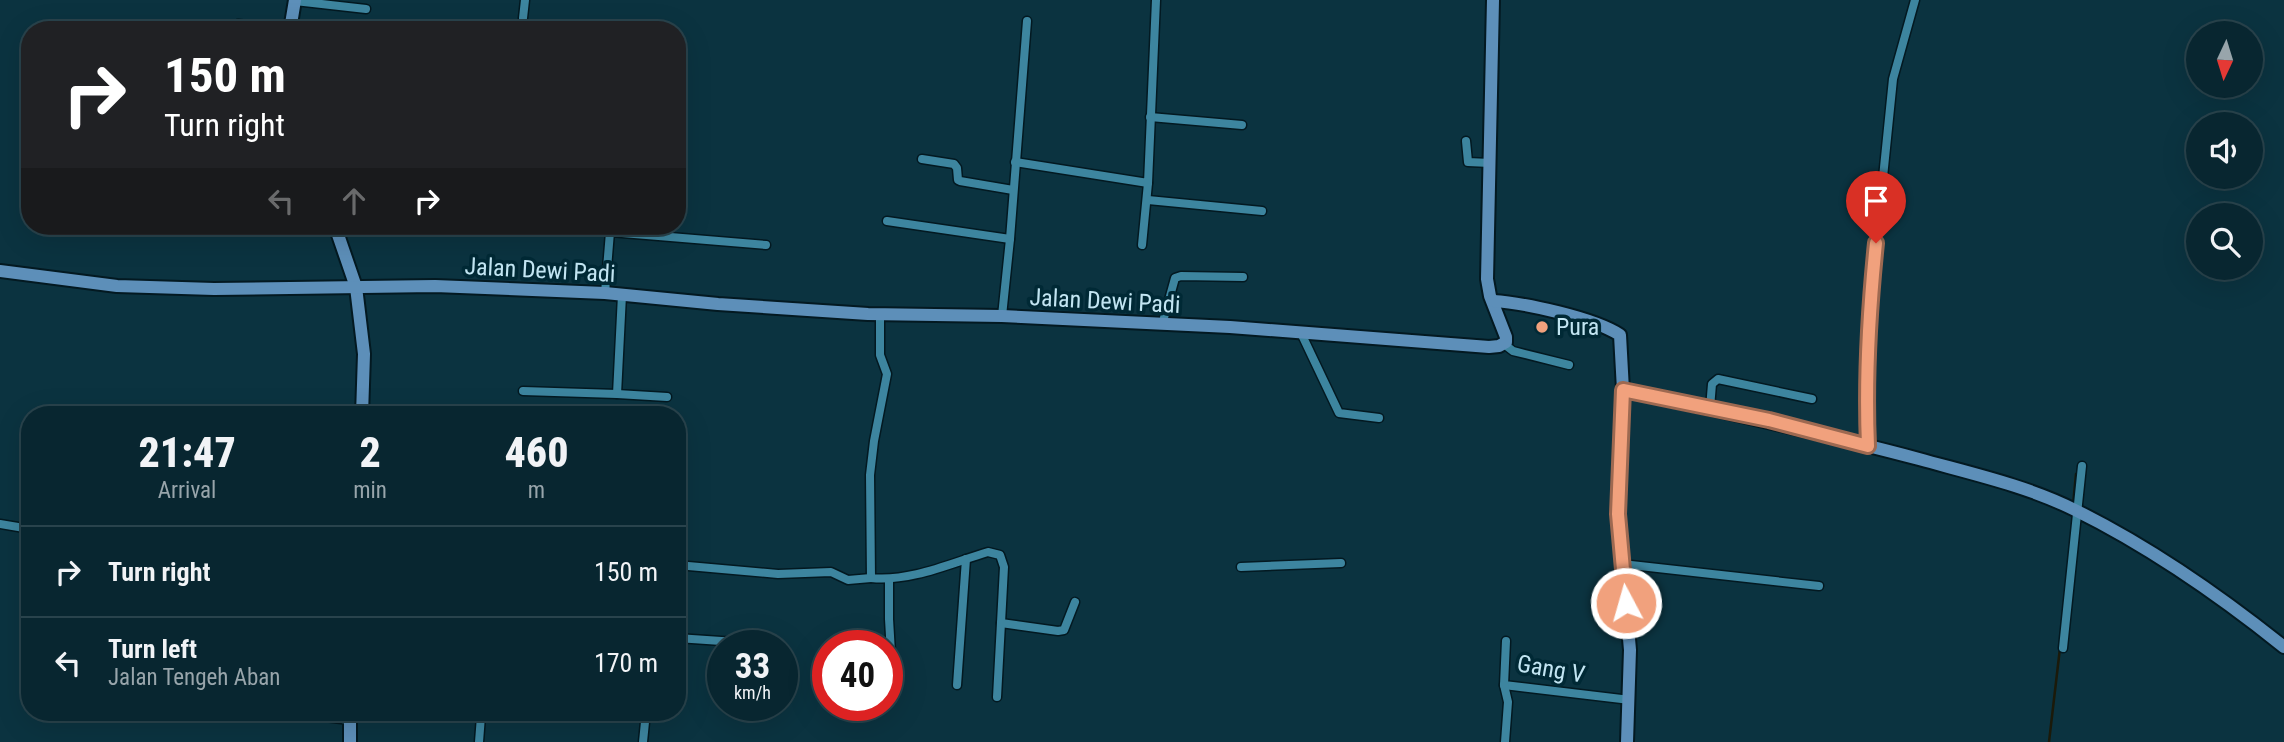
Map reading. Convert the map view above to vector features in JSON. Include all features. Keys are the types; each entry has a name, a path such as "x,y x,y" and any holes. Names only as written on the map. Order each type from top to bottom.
{"street":[{"path":"523,18 525,0"},
{"path":"1142,245 1149,183 1156,0"},
{"path":"1493,0 1487,279 1506,337 1504,344 1513,351 1569,365"},
{"path":"1868,446 1868,325 1893,79 1916,0"},
{"path":"291,21 295,1 366,9"},
{"path":"1002,316 1027,21"},
{"path":"1150,117 1242,125"},
{"path":"1466,141 1468,162 1490,163"},
{"path":"922,159 954,164 960,181 1013,190"},
{"path":"1015,162 1149,183"},
{"path":"1148,200 1262,211"},
{"path":"887,221 1010,239"},
{"path":"338,235 356,287 363,345 362,406"},
{"path":"605,293 608,235"},
{"path":"667,235 766,245"},
{"name":"Jalan Dewi Padi","path":"0,271 117,286 214,289 435,286 605,293 874,315 1002,316 1322,334 1479,346 1504,344"},
{"path":"1162,325 1175,278 1243,277"},
{"path":"617,394 622,295"},
{"path":"1493,301 1562,314 1611,329 1620,335 1623,390 1618,514 1630,650 1628,742"},
{"path":"871,578 870,475 887,374 880,355 874,315"},
{"path":"1303,333 1339,413 1379,418"},
{"path":"1710,408 1712,384 1718,379 1812,399"},
{"path":"1623,390 1710,408 1972,471 2072,509 2200,584 2284,647"},
{"path":"523,391 667,397"},
{"path":"2063,649 2072,509 2082,466"},
{"path":"0,524 21,528"},
{"path":"686,566 778,574 836,574 848,580 890,580 995,552 1002,557 1004,567 997,697"},
{"path":"957,685 966,559"},
{"path":"1241,567 1341,563"},
{"path":"1622,564 1819,586"},
{"path":"890,580 890,630"},
{"path":"1001,622 1064,630 1075,602"},
{"path":"686,639 707,640"},
{"name":"Gang V","path":"1506,640 1504,685 1630,700"},
{"path":"1504,685 1508,702 1505,742"},
{"path":"350,721 350,742"},
{"path":"479,742 481,721"},
{"path":"643,742 645,721"}],"waterway":[{"path":"2073,505 2076,474"},
{"path":"2049,742 2060,648"}],"place":[{"name":"Pura","path":"1542,327"}],"route":[{"path":"1626,603 1618,534 1623,390 1769,420 1868,446 1867,344 1876,243"}]}
